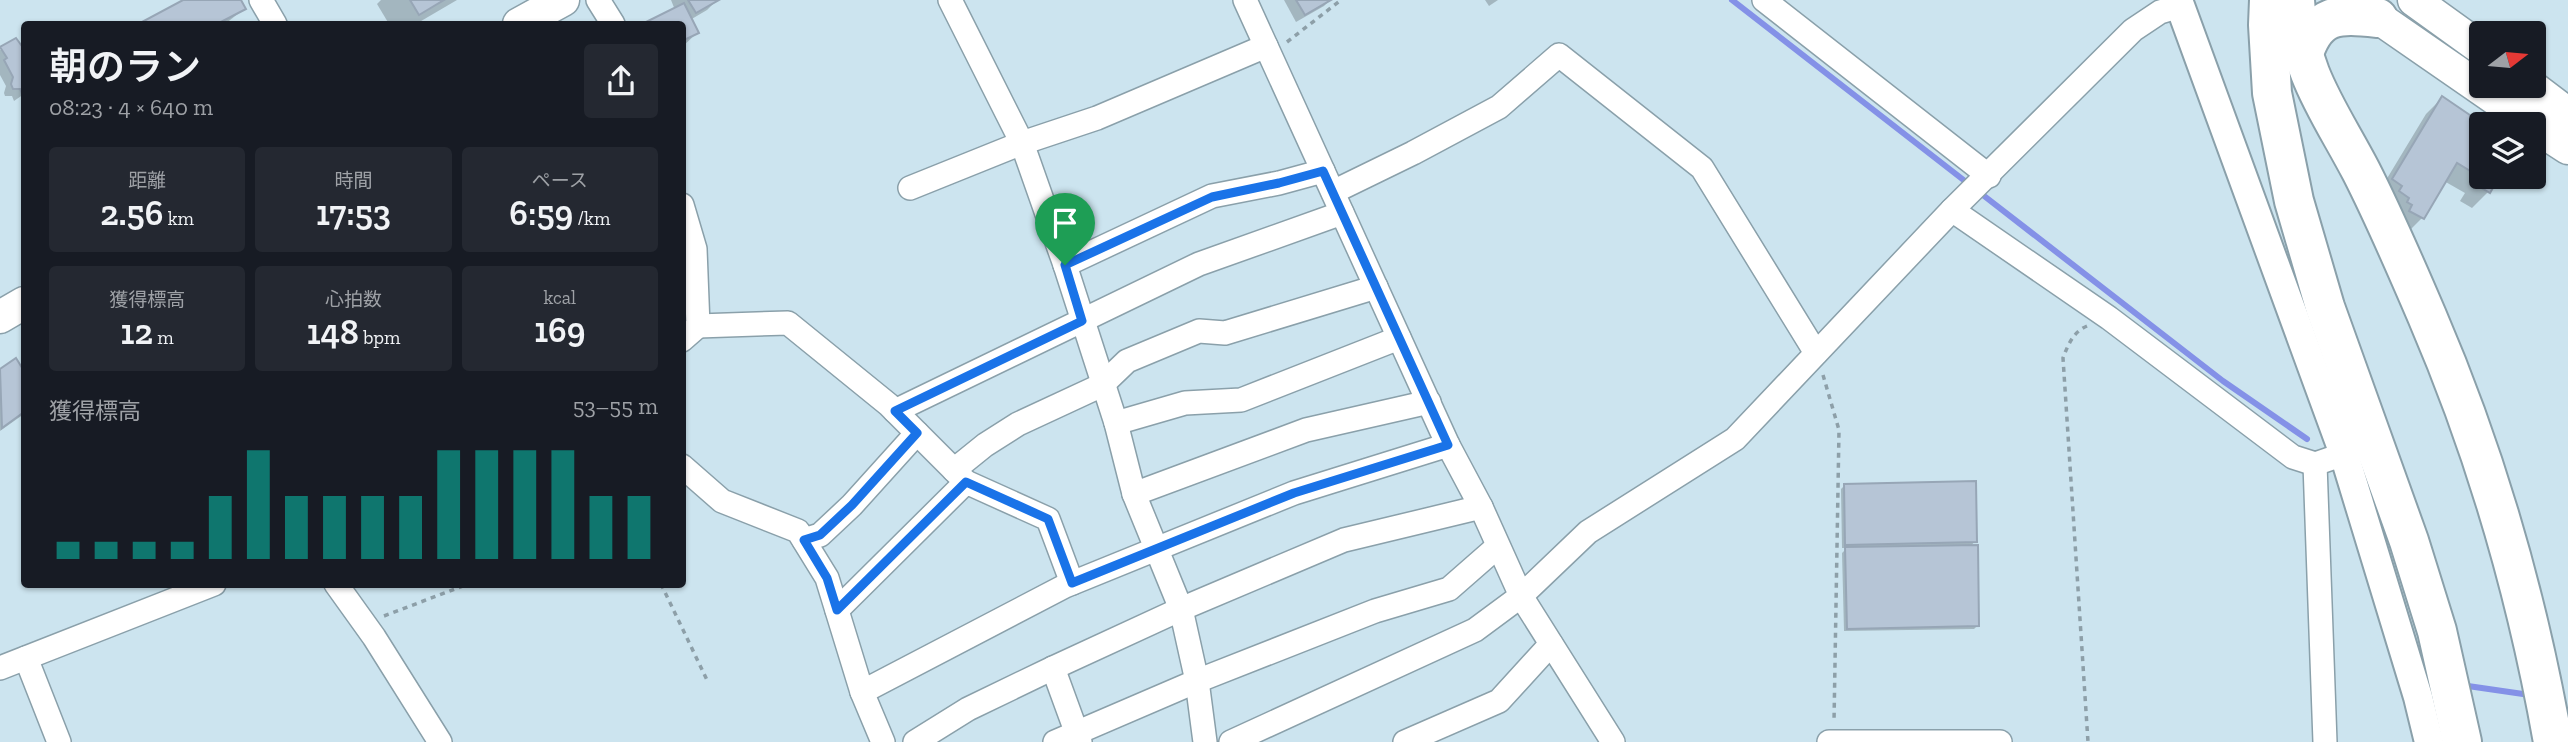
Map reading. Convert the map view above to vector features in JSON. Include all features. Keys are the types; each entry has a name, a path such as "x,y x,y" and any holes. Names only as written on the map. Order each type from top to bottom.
{"highway":[{"path":"2269,0 2268,48 2272,93 2294,201 2325,307 2409,541 2437,631 2462,742"},
{"path":"2295,0 2302,57 2384,218 2452,376 2491,484 2520,582 2553,742"},
{"path":"2302,57 2306,44 2324,20 2366,9"}],"main road":[{"path":"524,21 563,0"},
{"path":"2414,0 2469,40"},
{"path":"2366,9 2514,112"},
{"path":"2546,97 2568,114"},
{"path":"2546,134 2568,148"},
{"path":"0,317 21,305"}],"street":[{"path":"261,0 273,21"},
{"path":"598,0 611,21"},
{"path":"950,0 1022,143 1065,265 1116,423 1134,494 1181,609 1197,681 1205,742"},
{"path":"1245,0 1448,445 1481,507 1521,596 1613,742"},
{"path":"1764,0 1989,176"},
{"path":"1231,742 1475,630 1521,596 1588,532 1735,439 1952,211 2133,30 2179,3 2344,454 2429,742"},
{"path":"910,188 1268,51"},
{"path":"1333,192 1500,107 1559,55 1702,168 1816,353"},
{"path":"1065,265 1212,197 1323,171"},
{"path":"1952,211 2109,318 2293,457 2315,464 2344,454"},
{"path":"895,411 1199,264 1342,213"},
{"path":"686,218 695,248 690,333 788,323 895,411 960,476 1048,519 1072,583"},
{"path":"837,610 985,445 1018,424 1102,385 1127,361 1199,331 1225,333 1376,287"},
{"path":"1116,423 1185,403 1241,400 1399,338"},
{"path":"1134,494 1306,430 1429,402"},
{"path":"804,540 820,535 836,520 917,433"},
{"path":"862,692 1072,583 1294,493 1448,445"},
{"path":"2315,464 2325,742"},
{"path":"686,470 722,501 798,531 827,578 862,692 883,742"},
{"path":"915,742 968,709 1053,668 1181,609 1344,540 1481,507"},
{"path":"1055,742 1078,737 1197,681 1375,611 1449,589 1497,547"},
{"path":"0,668 204,588"},
{"path":"339,588 440,742"},
{"path":"1405,742 1499,701 1551,644"},
{"path":"26,658 59,742"},
{"path":"1053,668 1078,737"},
{"path":"1829,742 2000,742"}],"path":[{"path":"1268,51 1340,0"},
{"path":"2088,742 2063,358 2069,341 2080,329 2109,318"},
{"path":"1816,353 1839,429 1834,742"},
{"path":"364,623 457,588"},
{"path":"663,588 708,682"}],"building":[{"path":"183,0 241,0 246,9 223,21 144,21"},
{"path":"410,0 444,0 419,15"},
{"path":"688,0 719,0 696,13"},
{"path":"1296,0 1331,0 1305,15"},
{"path":"684,3 699,33 686,39 686,21 648,21"},
{"path":"16,38 21,45 21,92 13,89 13,77 0,47"},
{"path":"2442,96 2469,114 2469,170 2457,163 2424,219 2409,211 2412,205 2407,202 2409,198 2399,191 2402,186 2392,179"},
{"path":"16,358 21,366 21,414 2,428 0,369"},
{"path":"1976,481 1977,542 1845,545 1844,484"},
{"path":"1978,545 1979,626 1847,629 1845,547"}],"waterway":[{"path":"1732,0 1970,185"},
{"path":"1979,192 2223,381 2307,439"},
{"path":"2461,685 2530,695"}],"route":[{"path":"1323,171 1448,445 1294,493 1072,583 1048,519 966,482 837,610 827,578 804,540 820,535 852,505 917,433 895,411 1082,321 1065,265 1212,197 1323,171"}]}
